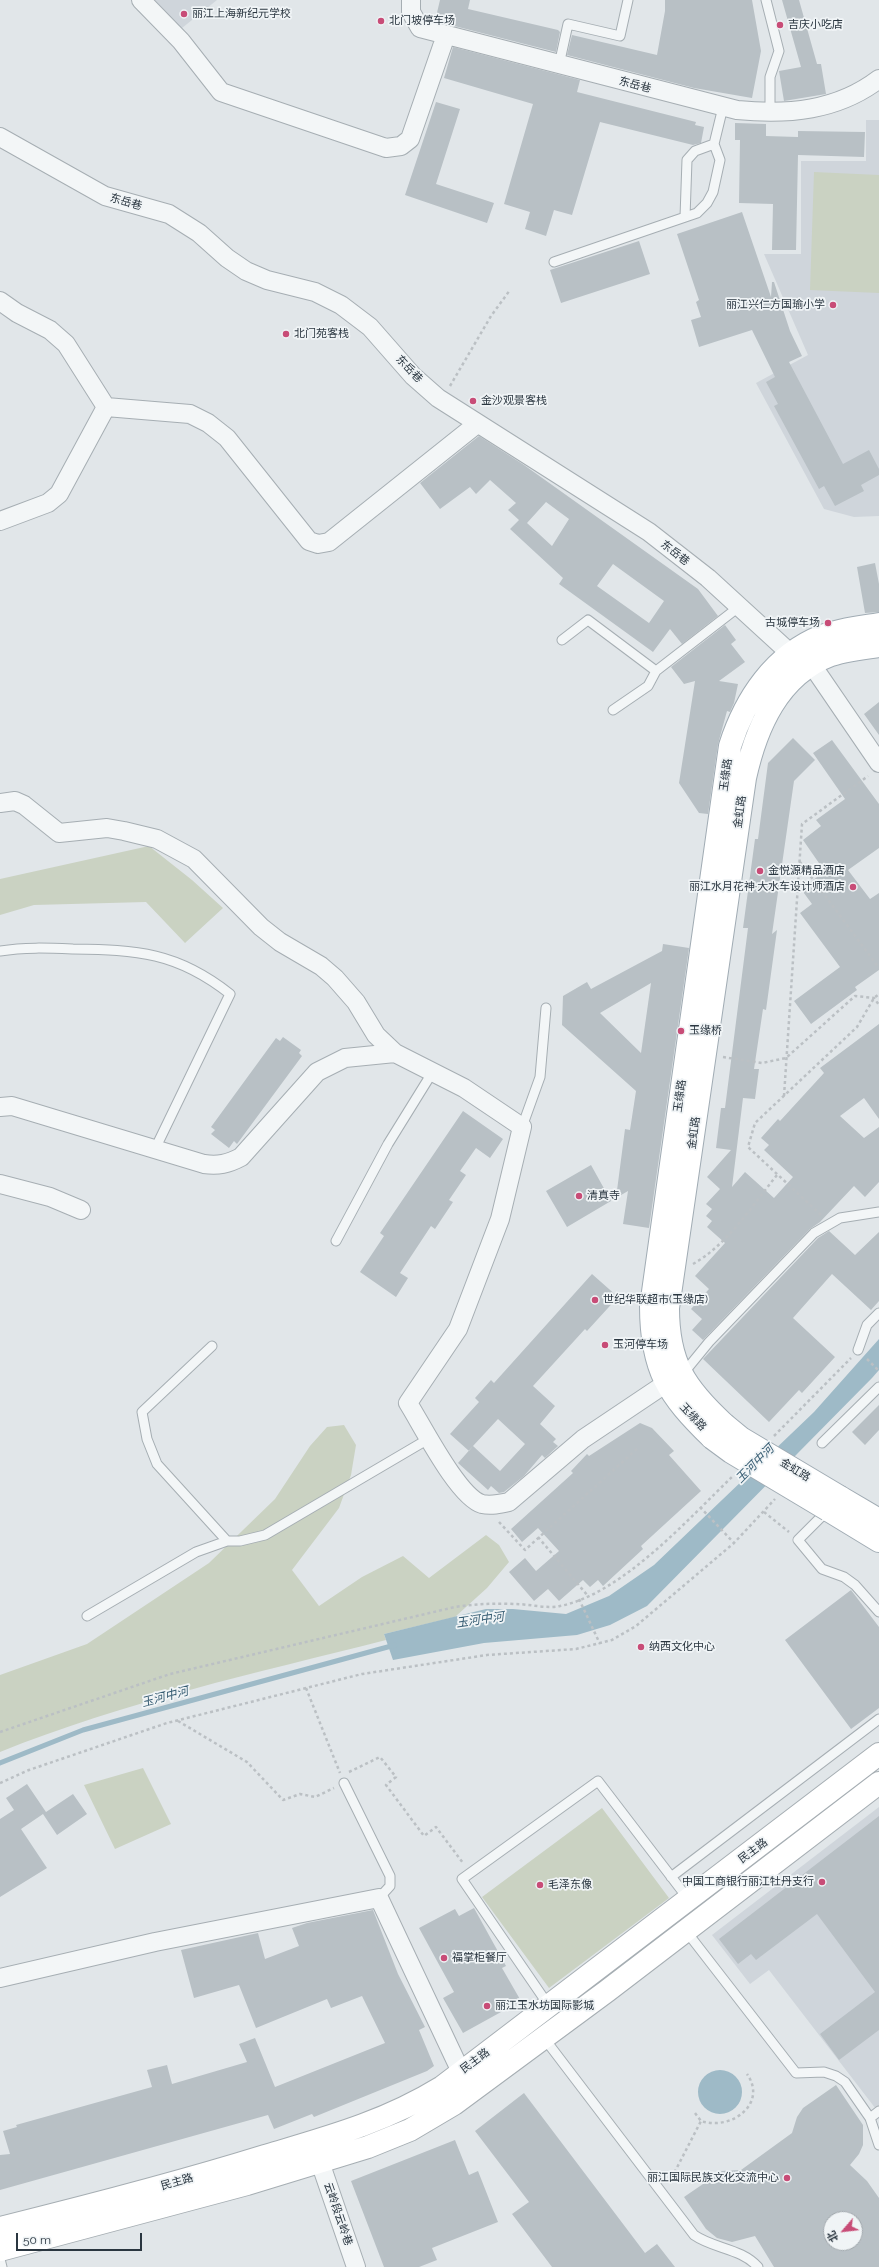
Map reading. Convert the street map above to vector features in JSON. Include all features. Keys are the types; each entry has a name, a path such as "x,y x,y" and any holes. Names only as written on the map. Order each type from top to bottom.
{"main road":[{"name":"玉缘路","path":"673,1380 652,1343 650,1306 730,746 750,700 770,673 791,654 822,636 837,631 879,624"},
{"name":"金虹路","path":"879,646 842,652 812,665 797,676 776,699 761,724 751,752 745,778 672,1277 668,1324 672,1352 673,1380 708,1409 718,1431 741,1438 834,1503 879,1520"},
{"path":"834,1503 879,1541"},
{"name":"民主路","path":"0,2228 147,2190 361,2127 421,2099 461,2072 550,2006 879,1754"},
{"name":"民主路","path":"0,2250 145,2213 320,2162 389,2139 432,2118 454,2104 544,2038 879,1783"}],"street":[{"path":"141,0 181,41 221,92 386,148 401,146 410,139 446,35"},
{"name":"东岳巷","path":"411,0 411,12 420,28 723,108 770,112 806,110 834,104 858,94 879,79"},
{"name":"东岳巷","path":"0,138 104,196 169,214 199,233 227,258 246,271 267,280 315,292 341,305 370,327 413,376 442,400 477,424 649,532 740,606 791,654"},
{"path":"0,301 17,313 50,330 66,344 106,406"},
{"path":"106,406 190,414 208,423 228,438 309,541 318,544 329,542 477,424"},
{"path":"0,521 48,503 59,494 106,406"},
{"path":"812,665 876,768"},
{"path":"0,803 15,801 59,833 107,828 124,830 156,839 194,859 261,927 280,942 321,966 335,978 356,1002 376,1035 395,1053 464,1088 522,1127 500,1219 458,1329 408,1403 459,1486 481,1504 509,1502 583,1439 673,1380"},
{"path":"0,1107 12,1106 215,1166 233,1161 240,1157 317,1072 345,1058 395,1053"},
{"path":"0,1184 50,1197 81,1210"},
{"path":"0,1978 155,1942 379,1898 461,2072"},
{"name":"云岭段云岭巷","path":"320,2162 356,2267"}],"lane":[{"path":"559,65 568,24 620,36 628,0"},
{"path":"766,0 779,51 770,77 770,112"},
{"path":"554,262 697,213 703,208 713,192 720,160 714,144 723,108"},
{"path":"685,217 687,160 694,151 714,144"},
{"path":"613,710 648,686 656,670 740,606"},
{"path":"562,640 588,620 656,670"},
{"path":"0,950 19,948 106,950 152,954 178,962 200,973 230,994 155,1149"},
{"path":"522,1127 540,1077 546,1008"},
{"path":"336,1241 388,1144 432,1073"},
{"path":"673,1380 814,1233 829,1222 851,1216 879,1212"},
{"path":"858,1350 867,1325 879,1313"},
{"path":"212,1346 142,1412 146,1439 157,1464 227,1541"},
{"path":"822,1443 879,1387"},
{"path":"88,1616 196,1552 227,1541 240,1541 265,1535 430,1438"},
{"path":"834,1503 798,1540 822,1569 850,1581 879,1612"},
{"path":"671,1877 879,1719"},
{"path":"343,1780 390,1876 390,1886 379,1898"},
{"path":"550,2006 462,1879 598,1782 689,1900"},
{"path":"686,1931 796,2073 824,2072 836,2076 845,2082 870,2118 879,2145"},
{"path":"544,2038 662,2195 694,2235 712,2245 742,2254 758,2267"},
{"path":"870,2118 879,2111"},
{"path":"0,2259 2,2267"}],"path":[{"path":"442,400 491,316 510,290"},
{"path":"784,1096 802,824 876,768"},
{"path":"800,862 879,968"},
{"path":"829,1222 748,1147 755,1123 857,1026 874,998 879,994"},
{"path":"705,1054 762,1063 786,1058 855,996 874,998 879,1005"},
{"path":"672,1277 703,1258 724,1239 777,1175"},
{"path":"773,1438 858,1350"},
{"path":"865,1358 879,1371"},
{"path":"488,1504 493,1516 525,1550 639,1447"},
{"path":"0,1732 170,1674 454,1607 486,1603 560,1606 588,1596 622,1577 734,1475"},
{"path":"0,1783 29,1770 177,1721 362,1674 487,1655 576,1649 612,1640 636,1626 734,1543 778,1495"},
{"path":"700,1507 734,1543"},
{"path":"764,1512 798,1540"},
{"path":"538,1537 588,1596"},
{"path":"579,1599 600,1644"},
{"path":"306,1688 343,1780"},
{"path":"177,1721 247,1762 283,1800 300,1794 315,1797 380,1757 396,1777 386,1785 424,1836 436,1827 470,1874"},
{"path":"695,2113 701,2121 717,2125 725,2124 741,2116 752,2096 752,2085 747,2074"},
{"path":"662,2195 701,2121"}],"shaded area":[{"name":"丽江上海新纪元学校","path":"152,0 217,0 182,28"},
{"name":"丽江兴仁方国瑜小学","path":"866,120 879,120 879,516 854,517 824,509 756,383 808,355 764,254 801,254 801,161 866,161"},
{"path":"879,1807 879,2113 769,1970 750,1984 712,1935"}],"green space":[{"path":"814,172 879,175 879,293 810,290"},
{"path":"149,846 192,880 223,908 185,943 146,902 34,905 0,915 0,879"},
{"path":"344,1425 356,1445 351,1475 339,1508 292,1570 319,1606 362,1577 403,1556 429,1578 486,1535 499,1545 509,1562 487,1588 455,1617 384,1634 386,1640 142,1703 47,1734 0,1752 0,1675 87,1644 209,1563 275,1499 310,1446 327,1427"},
{"path":"143,1768 171,1824 115,1849 84,1785"},
{"path":"602,1808 669,1898 549,1988 482,1897"}],"water":[{"path":"879,1339 879,1370 647,1606 610,1625 577,1635 484,1643 393,1660 384,1634 486,1609 513,1609 566,1614 609,1596 654,1565 814,1412"},
{"path":"720,2070 732,2074 738,2080 742,2092 738,2104 732,2110 720,2114 708,2110 702,2104 698,2092 702,2080 708,2074"}],"building":[{"path":"440,0 470,0 468,9 558,30 560,32 556,52 435,21"},
{"path":"665,0 752,0 761,51 752,98 694,88 567,55 572,35 657,55 665,11"},
{"path":"782,0 799,0 817,64 821,64 826,94 784,101 779,71 801,67"},
{"path":"453,47 580,80 577,92 696,122 695,125 704,127 701,143 693,145 600,122 572,215 554,210 546,236 525,229 530,212 504,204 533,104 444,78"},
{"path":"436,102 460,109 436,184 494,203 487,223 405,195"},
{"path":"735,123 766,124 766,136 798,137 798,131 865,132 864,157 798,155 796,250 772,250 773,204 739,203 740,140 735,140"},
{"path":"742,212 771,297 772,282 774,282 790,331 802,356 789,362 843,464 869,450 879,469 879,475 861,485 864,491 835,506 824,486 819,489 774,406 778,404 766,382 775,377 752,330 699,347 691,320 701,317 696,302 699,300 677,234"},
{"path":"639,241 650,274 561,303 550,270"},
{"path":"479,436 524,465 698,589 718,616 682,644 670,629 653,652 559,584 563,578 510,529 519,520 508,510 516,503 490,480 476,494 470,487 440,509 420,483","holes":["546,502 569,519 552,546 527,523","613,564 664,601 649,623 597,586"]},
{"path":"875,563 879,584 879,612 865,613 857,567"},
{"path":"725,625 736,640 731,644 745,662 719,681 738,684 734,703 730,712 727,711 718,744 708,814 699,813 679,783 695,681 684,684 671,667"},
{"path":"879,702 879,735 864,714"},
{"path":"793,738 815,760 794,781 772,934 777,930 766,1010 763,1009 754,1069 759,1069 755,1099 743,1098 732,1187 745,1172 774,1198 793,1177 764,1150 769,1145 761,1138 778,1119 780,1121 824,1073 820,1068 879,1024 879,1119 864,1098 840,1116 864,1138 879,1127 879,1182 865,1197 854,1186 820,1222 810,1229 703,1340 692,1330 702,1319 691,1309 709,1289 695,1276 725,1243 707,1227 712,1221 706,1216 712,1209 706,1204 720,1189 707,1177 731,1150 716,1148 721,1108 725,1108 748,928 743,928 755,839 758,839 768,763"},
{"path":"832,740 879,804 879,848 848,870 870,899 879,893 879,970 855,987 857,990 811,1024 794,1001 840,967 800,913 812,904 801,889 821,874 818,869 821,866 803,840 821,826 816,820 845,799 813,753"},
{"path":"663,944 689,948 649,1228 623,1224 628,1191 616,1198 625,1129 630,1130 636,1091 562,1025 563,996 587,982 591,989 662,951","holes":["651,983 641,1053 600,1013"]},
{"path":"283,1037 301,1050 299,1053 302,1056 237,1144 234,1141 229,1148 211,1134 215,1130 211,1127 276,1038 280,1041"},
{"path":"463,1111 503,1139 490,1158 476,1148 460,1171 466,1175 449,1200 453,1202 435,1229 431,1226 400,1273 408,1278 396,1297 360,1272 384,1236 380,1233"},
{"name":"清真寺","path":"591,1165 611,1201 567,1227 546,1191"},
{"path":"829,1231 855,1255 879,1232 879,1301 871,1310 832,1274 793,1318 835,1357 802,1393 799,1390 769,1422 703,1359 818,1238"},
{"path":"592,1274 618,1297 587,1331 585,1329 533,1386 555,1406 540,1424 556,1439 553,1442 558,1446 545,1458 542,1455 524,1476 504,1492 499,1493 491,1486 488,1490 458,1463 469,1451 450,1434 479,1402 475,1398 491,1380 494,1383","holes":["498,1419 525,1444 500,1471 473,1446"]},
{"path":"879,1405 879,1430 865,1445 852,1432"},
{"path":"640,1423 652,1428 674,1451 669,1455 701,1491 641,1546 643,1549 603,1586 598,1580 590,1587 583,1580 559,1601 548,1589 534,1601 509,1572 525,1558 536,1571 559,1551 538,1528 522,1542 511,1529 573,1473 571,1471 587,1454 589,1456"},
{"path":"851,1590 879,1627 879,1708 851,1729 785,1640"},
{"path":"27,1784 46,1812 73,1794 87,1814 57,1835 43,1814 21,1829 47,1868 0,1897 0,1819 14,1810 6,1798"},
{"path":"879,1816 879,2030 839,2060 820,2034 875,1992 817,1914 756,1960 751,1954 738,1964 719,1939"},
{"path":"474,1908 506,1966 502,1968 521,2001 463,2033 443,1998 454,1992 419,1928 455,1909 459,1916"},
{"path":"373,1910 398,1974 425,2027 419,2030 434,2066 427,2071 314,2117 312,2114 274,2129 268,2115 0,2190 0,2155 10,2154 3,2131 17,2127 16,2125 152,2087 147,2070 167,2065 172,2084 247,2062 239,2044 255,2038 275,2087 385,2043 362,1996 331,2008 327,1999 256,2028 239,1985 194,1998 181,1950 258,1933 265,1959 299,1946 292,1928 307,1923"},
{"name":"丽江国际民族文化交流中心","path":"836,2085 863,2125 863,2145 859,2154 850,2165 867,2181 879,2198 879,2267 774,2267 755,2236 732,2242 717,2238 706,2229 684,2197 722,2171 741,2170 792,2133 797,2117 803,2108"},
{"path":"524,2093 645,2253 657,2244 675,2267 552,2267 512,2214 529,2202 475,2131"},
{"path":"455,2140 469,2175 478,2171 498,2222 432,2248 437,2260 419,2267 384,2267 351,2181"}],"waterway":[{"name":"玉河中河","path":"0,1763 83,1730 395,1645"}],"place":[{"name":"丽江上海新纪元学校","path":"184,14"},
{"name":"北门坡停车场","path":"381,21"},
{"name":"吉庆小吃店","path":"780,25"},
{"name":"丽江兴仁方国瑜小学","path":"833,305"},
{"name":"北门苑客栈","path":"286,334"},
{"name":"金沙观景客栈","path":"473,401"},
{"name":"古城停车场","path":"828,623"},
{"name":"金悦源精品酒店","path":"760,871"},
{"name":"丽江水月花神·大水车设计师酒店","path":"853,887"},
{"name":"玉缘桥","path":"681,1031"},
{"name":"清真寺","path":"579,1196"},
{"name":"世纪华联超市(玉缘店)","path":"595,1300"},
{"name":"玉河停车场","path":"605,1345"},
{"name":"纳西文化中心","path":"641,1647"},
{"name":"中国工商银行丽江牡丹支行","path":"822,1882"},
{"name":"毛泽东像","path":"540,1885"},
{"name":"福掌柜餐厅","path":"444,1958"},
{"name":"丽江玉水坊国际影城","path":"487,2006"},
{"name":"丽江国际民族文化交流中心","path":"787,2178"}]}
